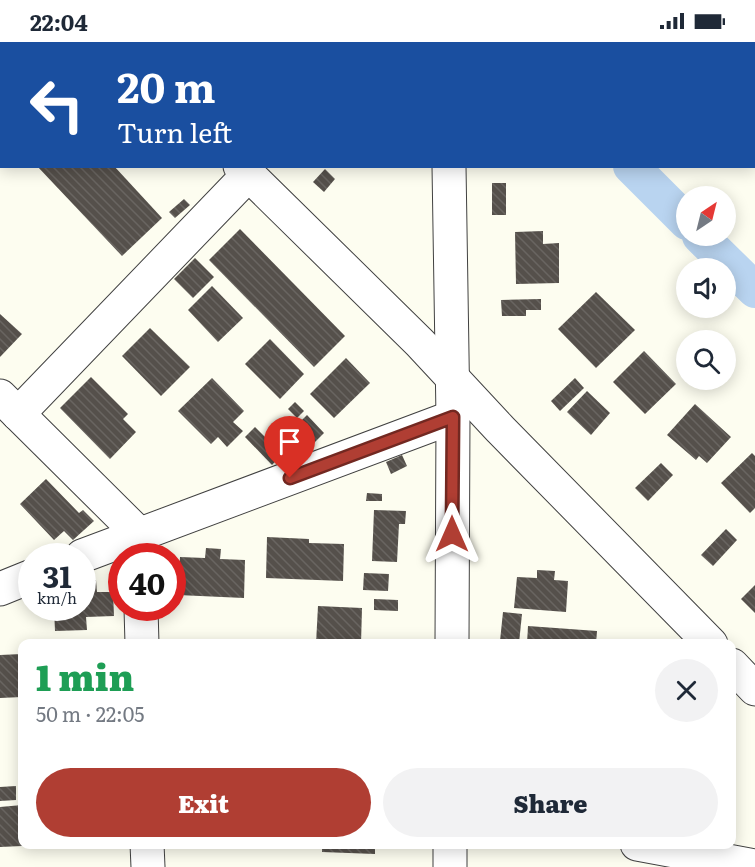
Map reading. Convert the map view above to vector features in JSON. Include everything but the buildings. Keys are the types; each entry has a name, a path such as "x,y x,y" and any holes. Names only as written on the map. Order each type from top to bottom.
{"street":[{"path":"449,168 453,417 452,639"},
{"path":"137,543 9,405 244,171 452,376 500,429 706,639"},
{"path":"144,543 453,417"},
{"path":"0,589 18,582"},
{"path":"141,621 142,639"},
{"path":"736,669 755,689"},
{"path":"147,849 148,867"},
{"path":"450,849 450,867"},
{"path":"664,849 755,866"}],"waterway":[{"path":"633,168 676,211"},
{"path":"710,246 755,290"}],"route":[{"path":"290,478 453,417 452,534"}]}
